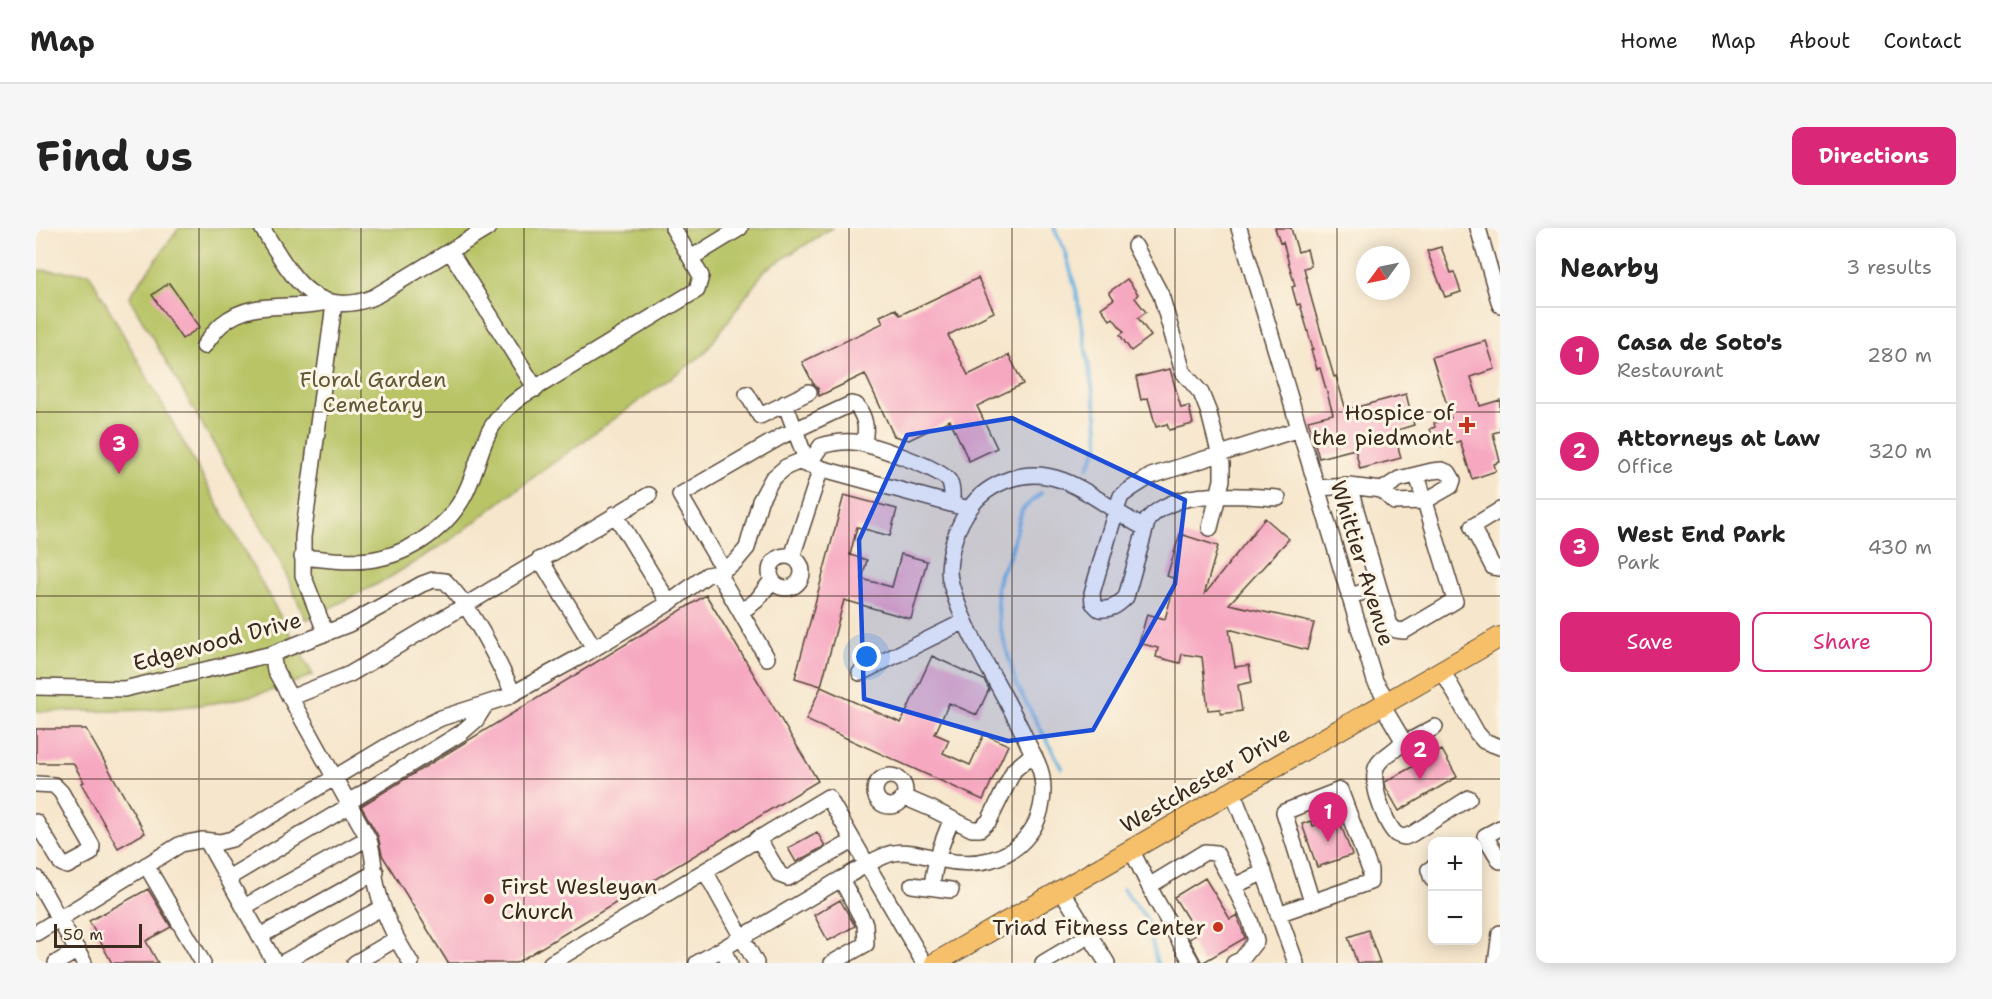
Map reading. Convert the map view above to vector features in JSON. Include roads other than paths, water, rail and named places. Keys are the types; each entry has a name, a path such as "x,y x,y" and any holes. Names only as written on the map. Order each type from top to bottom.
{"main road":[{"name":"Westchester Drive","path":"935,963 1500,637"}],"street":[{"path":"262,228 297,282 307,292 331,303"},
{"path":"204,346 221,325 243,310 267,306 361,303 488,228"},
{"path":"302,557 363,560 380,558 402,550 428,536 448,519 469,487 484,439 493,423 505,409 697,290 701,276 673,228"},
{"path":"691,258 740,228"},
{"name":"Whittier Avenue","path":"1239,228 1375,681 1401,737 1402,742 1398,747"},
{"path":"1478,228 1500,305"},
{"path":"1135,246 1161,295 1184,372 1201,393 1209,413 1222,464 1222,480 1210,528"},
{"path":"450,251 536,389"},
{"path":"326,634 303,575 302,557 331,303"},
{"path":"747,394 760,416 809,392"},
{"path":"785,404 814,466"},
{"path":"767,658 680,495 796,429 851,404 856,405 860,410 866,424 863,443"},
{"path":"1278,498 1197,497 1169,504 1148,519 1126,597 1117,606 1107,609 1099,609 1093,603 1092,593 1121,496 1151,476 1299,429"},
{"path":"792,557 821,446 851,441 863,443 936,471 947,478 952,489 952,504"},
{"path":"36,933 181,844 220,842 232,839 399,739 441,718 513,693 669,603 707,575 720,571 736,561 747,548 760,501 771,479 786,466 798,462 969,509"},
{"path":"1317,488 1349,486 1382,490 1394,502 1425,501 1451,486 1453,480 1449,473 1442,470 1399,479 1382,490"},
{"path":"697,963 841,879 895,853 919,854 962,863 984,863 1007,853 1030,834 1041,810 1042,775 1018,721 965,621 954,595 949,573 953,543 961,521 978,496 998,483 1033,474 1049,475 1068,483 1145,528"},
{"path":"1349,486 1390,625 1396,630 1404,631 1455,601 1417,475"},
{"path":"290,698 350,674 649,495"},
{"path":"1500,510 1472,527 1493,567 1500,568"},
{"path":"615,514 669,603"},
{"path":"782,556 792,557 800,564 802,575 796,584 786,588 772,580 770,571 774,561 782,556"},
{"path":"540,559 594,648"},
{"name":"Edgewood Drive","path":"36,687 124,689 272,654 349,624 422,584 434,580 445,581 455,591 494,654 513,693"},
{"path":"741,612 757,600 772,580"},
{"path":"1349,596 1379,588"},
{"path":"860,672 965,621"},
{"path":"272,654 274,670 368,838 375,856 377,890 396,939 411,963"},
{"path":"1442,670 1477,733 1484,741 1500,747"},
{"path":"228,878 461,733 476,720 486,704"},
{"path":"1435,727 1398,747 1376,766 1374,776 1379,803 1389,824 1397,834 1405,837 1469,798"},
{"path":"904,797 972,828 980,829 984,826 1014,770 1033,754"},
{"path":"36,784 54,785 61,792 92,846 91,853 67,866 61,863 36,822"},
{"path":"1278,914 1370,882 1370,870 1340,790 1284,812 1312,902"},
{"path":"1232,791 1296,963"},
{"path":"554,962 828,797 924,963"},
{"path":"932,887 942,841 952,819"},
{"path":"1482,838 1500,828"},
{"path":"244,907 368,838"},
{"path":"758,838 780,875 788,878 853,841"},
{"path":"1482,840 1500,861"},
{"path":"207,841 275,963"},
{"path":"1131,849 1192,963"},
{"path":"1149,886 1205,852 1216,854 1250,920 1256,941 1241,960 1234,963"},
{"path":"146,865 203,963"},
{"path":"705,871 756,963"},
{"path":"260,936 376,872"},
{"path":"1234,886 1264,872"},
{"path":"36,878 81,956 56,963"},
{"path":"832,963 866,944 866,924 841,879"},
{"path":"912,885 951,890"},
{"path":"1061,890 1107,963"},
{"path":"282,963 383,907"},
{"path":"1496,963 1500,933"},
{"path":"1043,963 1090,935"},
{"path":"355,963 396,939"},
{"path":"722,949 730,963"}],"waterway":[{"path":"1054,228 1065,251 1076,290 1097,416 1099,444 1088,467"},
{"path":"1041,493 1022,510 1010,555 1000,574 997,588 998,607 1000,626 1016,684 1062,768"},
{"path":"1123,889 1146,918 1157,963"}],"place":[{"name":"Hospice of the piedmont","path":"1467,425"},
{"name":"West End Park","path":"119,474"},
{"name":"Attorneys at Law","path":"1420,780"},
{"name":"Casa de Soto's","path":"1328,842"},
{"name":"First Wesleyan Church","path":"489,899"},
{"name":"Triad Fitness Center","path":"1218,927"}],"park label":[{"name":"Floral Garden Cemetary","path":"373,392"}]}
